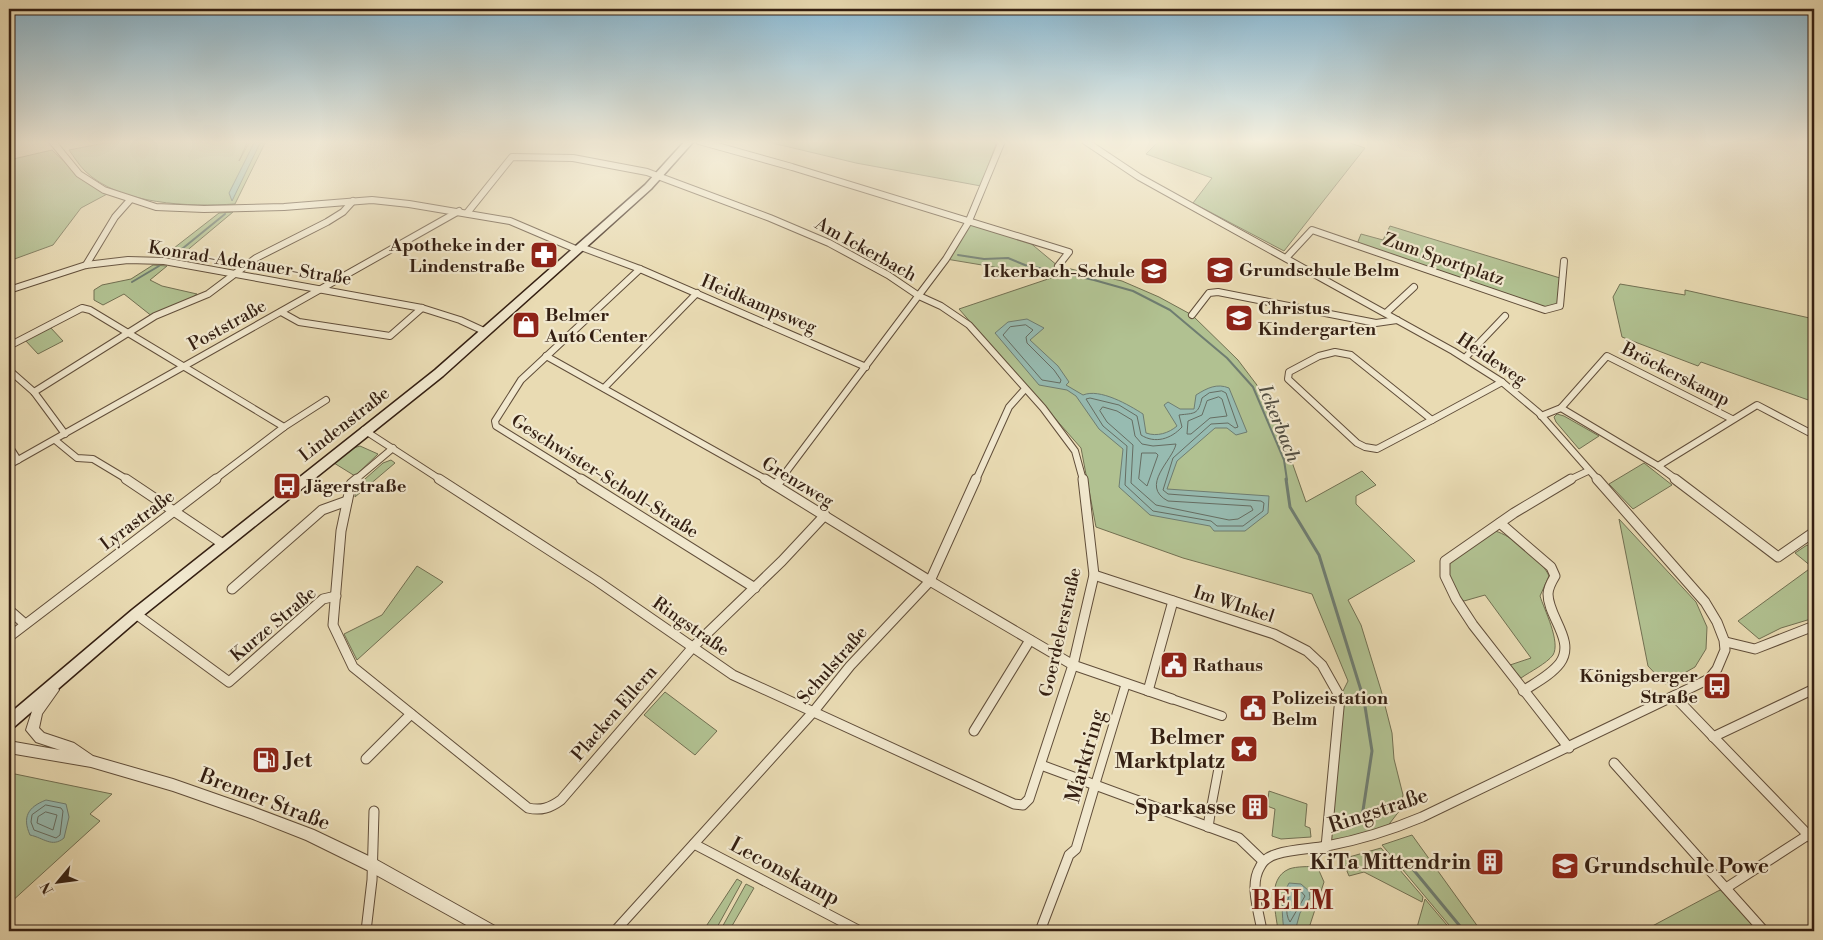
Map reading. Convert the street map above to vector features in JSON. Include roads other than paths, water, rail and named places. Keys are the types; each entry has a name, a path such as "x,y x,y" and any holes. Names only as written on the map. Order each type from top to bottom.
{"main road":[{"name":"Lindenstraße","path":"9,722 136,614 439,372 649,185"}],"street":[{"name":"Heidkampsweg","path":"96,185 130,200 156,207 204,209 284,207 372,200 459,211 510,221 640,269 866,367"},
{"name":"Am Ickerbach","path":"467,213 490,185"},
{"name":"Am Ickerbach","path":"682,185 829,243 888,275 918,296 941,306 969,325 1025,389"},
{"path":"847,185 1069,252 1058,266"},
{"path":"776,486 946,259 968,223 984,185"},
{"name":"Heideweg","path":"1154,185 1386,313 1465,358 1502,382 1541,416 1706,602 1720,622 1726,642"},
{"path":"86,265 115,217 130,200"},
{"path":"34,392 155,316 208,294 268,250 335,217 343,212 353,201"},
{"name":"Poststraße","path":"9,465 451,218 459,211"},
{"name":"Zum Sportplatz","path":"1286,258 1312,230 1545,310 1560,306 1564,279 1564,260"},
{"name":"Konrad-Adenauer-Straße","path":"9,290 86,265 128,260 164,261 422,308 460,320 486,332"},
{"name":"Geschwister-Scholl-Straße","path":"640,269 521,380 497,416 496,426 755,588"},
{"path":"1386,313 1414,287"},
{"path":"1192,316 1209,293 1218,292 1376,324 1397,320"},
{"path":"604,388 698,293"},
{"path":"9,346 82,308 96,311 126,333 184,366 284,428"},
{"path":"281,312 299,322 390,336 422,308"},
{"path":"1465,358 1505,316"},
{"path":"1432,420 1351,355 1341,351 1331,352 1289,372 1288,379 1357,443 1365,447 1377,449 1432,420 1502,382"},
{"name":"Grenzweg","path":"546,356 776,486 1030,640"},
{"name":"Bröckerskamp","path":"1541,416 1561,408 1607,356 1732,419"},
{"path":"9,370 34,392 65,434"},
{"name":"Goerdelerstraße","path":"1023,805 1029,799 1073,665 1094,575 1083,477 1076,451 1043,408 1025,389"},
{"name":"Schulstraße","path":"615,931 814,711 850,666 930,581 1009,407 1025,389"},
{"name":"Lyrastraße","path":"9,637 284,428 326,400"},
{"path":"1658,466 1757,405 1814,435"},
{"path":"1561,408 1658,466 1778,557 1814,532"},
{"name":"Ringstraße","path":"364,430 566,560 733,675 1014,804 1023,805"},
{"path":"55,440 77,458 93,458 107,466 223,544"},
{"path":"9,446 18,460"},
{"name":"Placken Ellern","path":"393,448 351,484 341,531 333,625 353,666 528,808 538,811 550,808 561,800 693,647 782,561 825,515"},
{"path":"1569,748 1480,635 1447,583 1442,566 1445,561 1563,482 1588,471"},
{"path":"232,589 322,510 347,501"},
{"path":"1500,523 1551,567 1555,576 1548,592 1550,605 1561,631 1565,648 1564,658 1560,665 1523,691"},
{"name":"Im WInkel","path":"1094,575 1274,634 1296,644 1316,657 1332,676 1340,697 1326,847"},
{"name":"Kurze Straße","path":"136,614 229,682 323,600 336,596"},
{"path":"1148,691 1173,601"},
{"path":"9,610 25,624"},
{"path":"1726,642 1755,649 1814,626"},
{"path":"974,731 1030,640 1073,665 1222,716"},
{"name":"Ringstraße","path":"1263,862 1278,853 1326,847 1383,832 1419,819 1503,777 1569,748 1709,679 1717,671 1723,658 1726,642"},
{"path":"66,673 36,712 32,730 40,738 70,747 91,761"},
{"name":"Marktring","path":"1040,931 1069,855 1076,849 1080,839 1126,683"},
{"path":"1713,737 1814,689"},
{"path":"1674,696 1811,838 1726,888"},
{"path":"366,759 410,714"},
{"name":"Bremer Straße","path":"9,747 91,761 173,785 253,813 309,835 372,865 490,931"},
{"path":"1614,763 1764,931"},
{"path":"1041,765 1239,838 1263,862 1257,872 1255,884 1262,931"},
{"path":"1208,827 1218,771"},
{"path":"366,931 372,865 374,811"},
{"name":"Leconskamp","path":"694,844 860,931"}],"water":[{"path":"233,185 240,185 232,201 229,193"},
{"path":"1027,319 1044,328 1030,340 1058,366 1069,382 1066,385 1083,395 1090,393 1106,396 1137,410 1143,414 1146,433 1154,435 1163,434 1177,426 1164,405 1168,402 1180,409 1194,409 1196,395 1200,392 1216,386 1229,388 1247,432 1236,435 1227,428 1215,428 1177,461 1167,489 1269,496 1268,513 1245,531 1214,531 1210,526 1150,515 1119,487 1123,449 1099,429 1076,396 1067,390 1039,385 995,333 1008,322"},
{"path":"46,800 66,804 69,817 64,838 60,841 52,842 30,835 27,823 28,813 35,806"},
{"path":"1289,883 1301,884 1309,891 1310,898 1300,913 1295,931 1284,931 1283,900"}],"waterway":[{"path":"177,253 225,214"},
{"name":"Ickerbach","path":"958,255 984,259 1008,258 1025,265 1094,280 1133,291 1170,310 1227,358 1253,387 1284,460 1287,480"},
{"path":"132,282 159,266"},
{"name":"Ickerbach","path":"1286,479 1290,507 1319,555 1364,700 1372,751 1362,817"},
{"path":"1407,862 1464,931"}],"place":[{"name":"Apotheke in der Lindenstraße","path":"544,255"},
{"name":"Grundschule Belm","path":"1220,270"},
{"name":"Ickerbach-Schule","path":"1154,271"},
{"name":"Christus Kindergarten","path":"1239,318"},
{"name":"Belmer Auto Center","path":"526,325"},
{"name":"Jägerstraße","path":"287,486"},
{"name":"Rathaus","path":"1174,665"},
{"name":"Königsberger Straße","path":"1717,686"},
{"name":"Polizeistation Belm","path":"1253,708"},
{"name":"Belmer Marktplatz","path":"1244,749"},
{"name":"Jet","path":"266,760"},
{"name":"Sparkasse","path":"1255,807"},
{"name":"KiTa Mittendrin","path":"1490,862"},
{"name":"Grundschule Powe","path":"1565,866"}],"district":[{"name":"BELM","path":"1293,900"}]}
